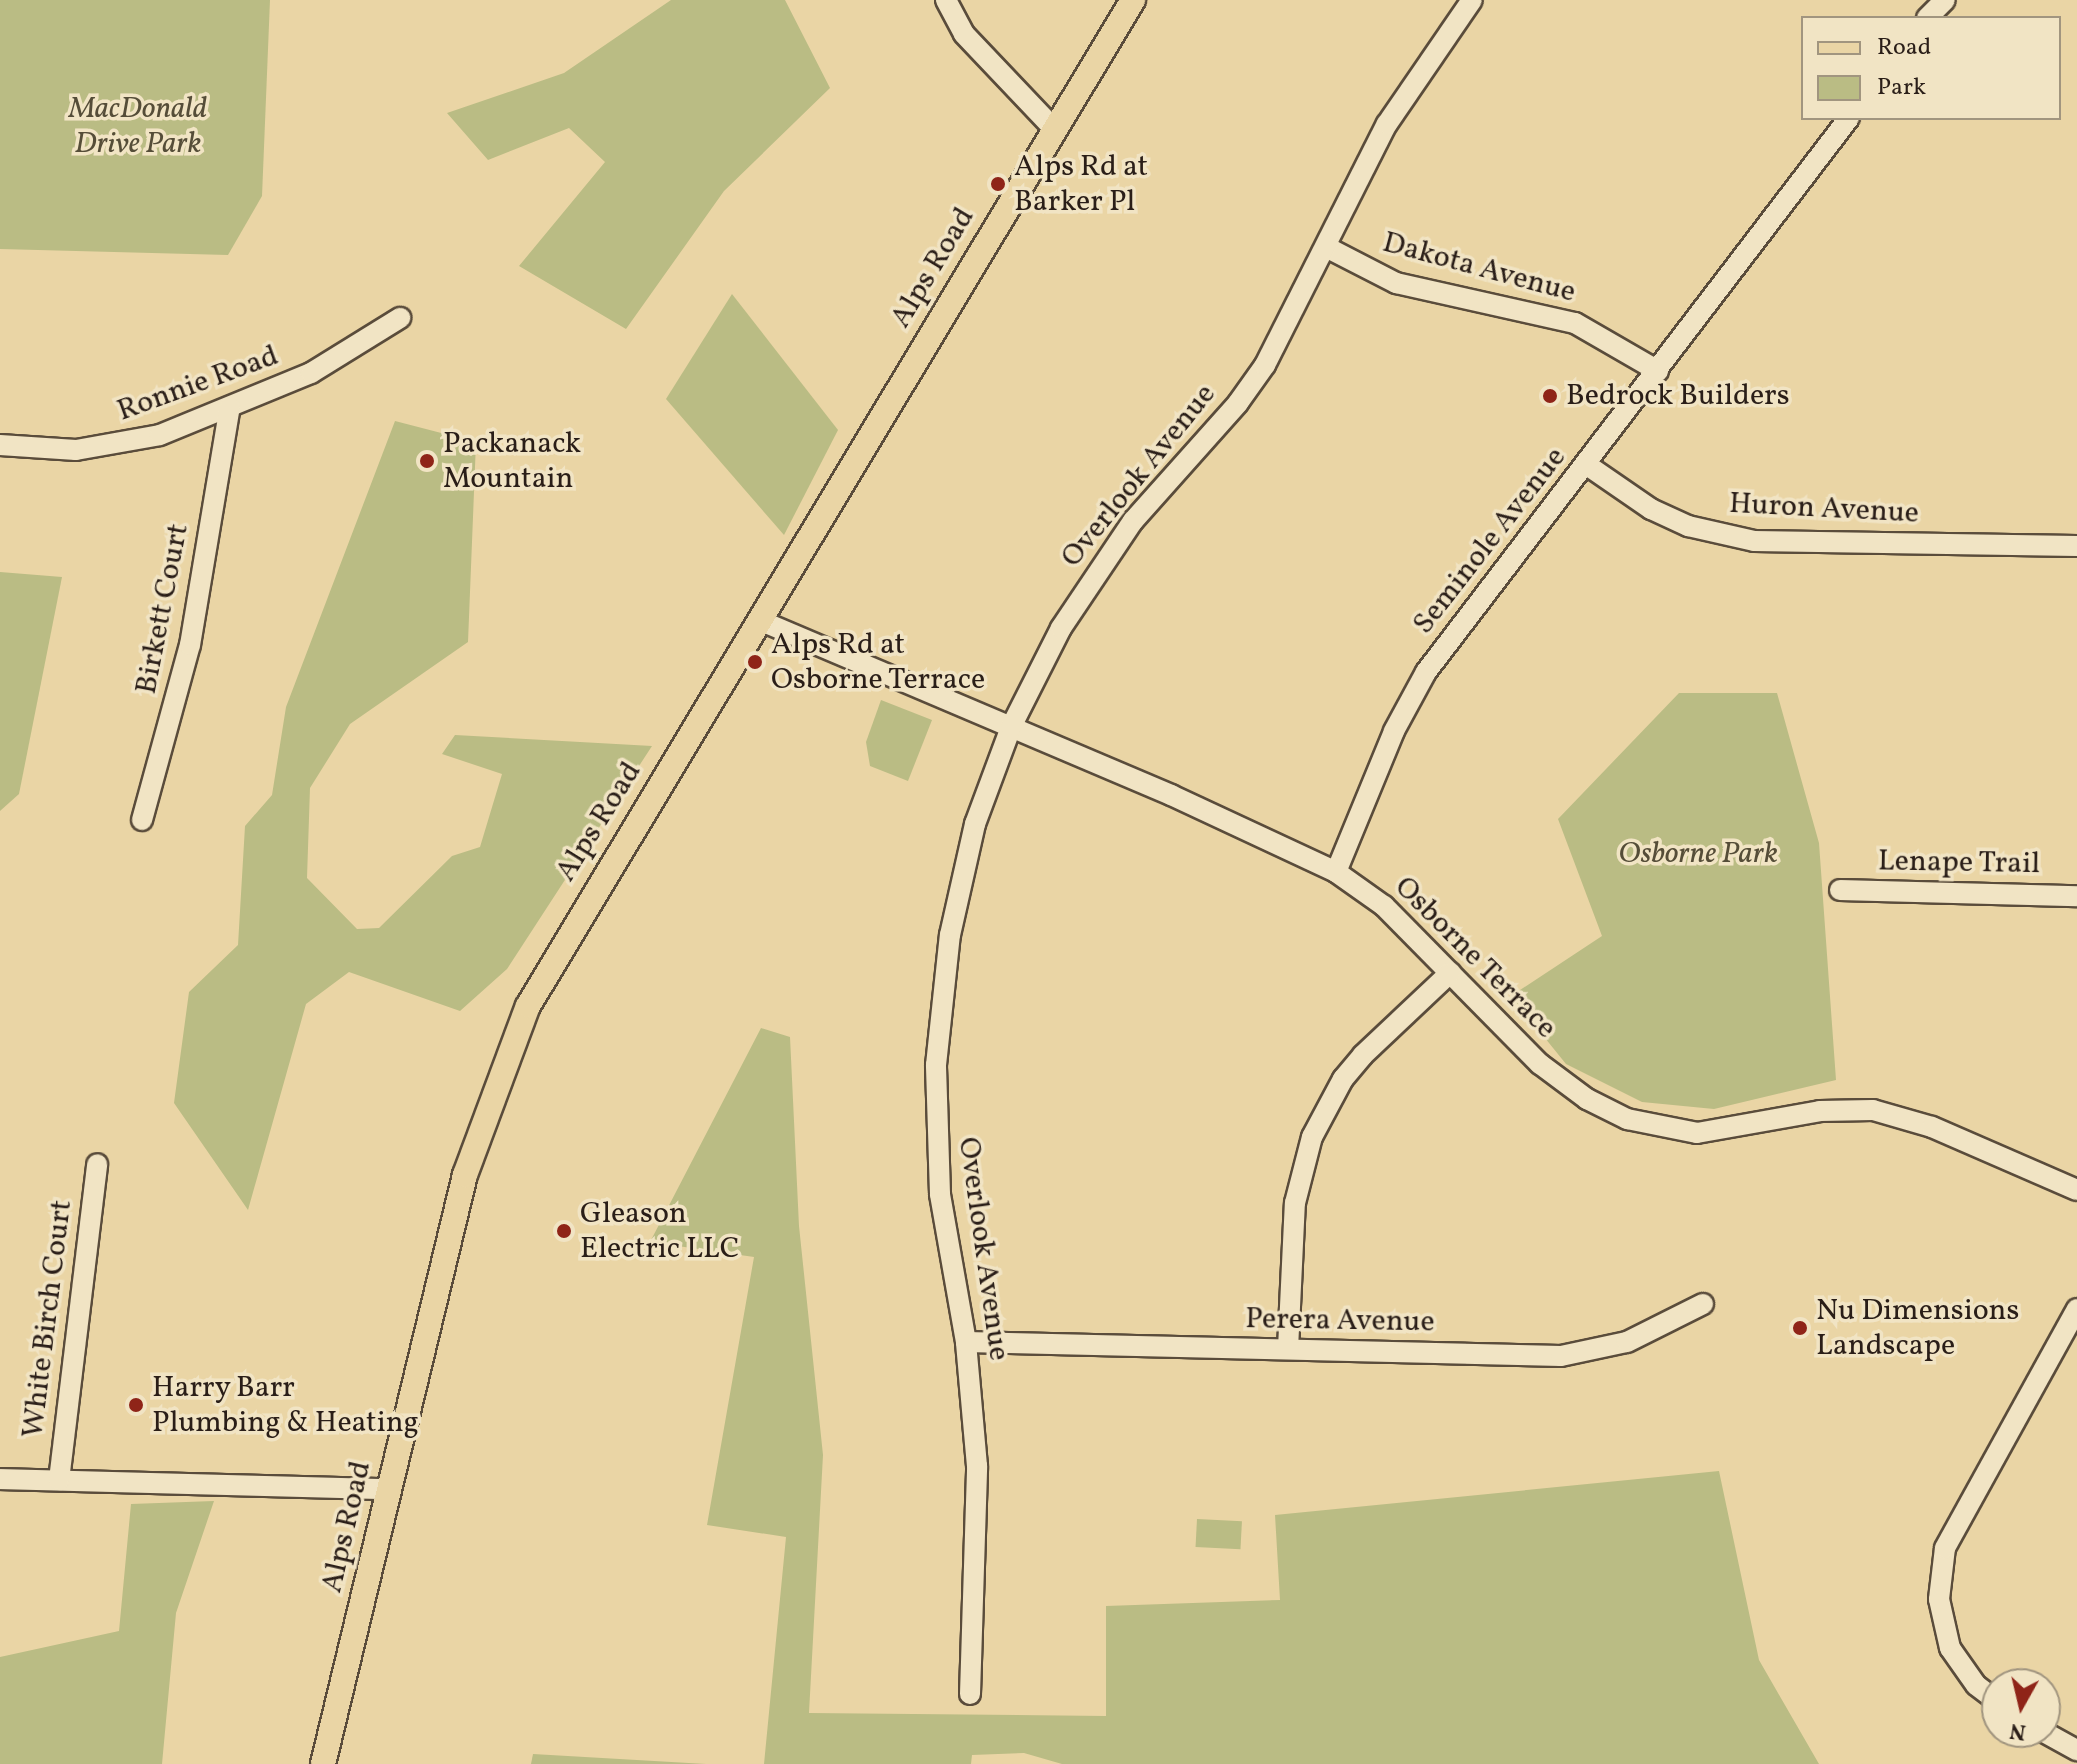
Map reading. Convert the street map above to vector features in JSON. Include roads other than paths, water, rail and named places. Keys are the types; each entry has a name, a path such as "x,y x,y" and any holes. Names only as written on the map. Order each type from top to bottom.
{"main road":[{"name":"Alps Road","path":"323,1764 465,1175 503,1063 549,964 1133,0"}],"street":[{"path":"946,0 964,34 1055,130"},
{"name":"Overlook Avenue","path":"970,1694 977,1466 966,1342 940,1194 936,1065 941,1000 968,851 1011,727 1095,572 1247,391 1326,247 1387,124 1472,0"},
{"path":"1929,16 1945,0"},
{"name":"Seminole Avenue","path":"1336,872 1394,731 1426,672 1847,120"},
{"name":"Dakota Avenue","path":"1326,247 1396,283 1575,323 1658,371"},
{"name":"Ronnie Road","path":"0,445 76,450 118,445 230,407 311,373 400,318"},
{"name":"Birkett Court","path":"142,820 190,645 230,407"},
{"name":"Huron Avenue","path":"1587,465 1651,509 1688,526 1754,541 2077,546"},
{"name":"Osborne Terrace","path":"759,620 1011,727 1336,872 1384,906 1540,1064 1587,1099 1627,1119 1697,1133 1820,1111 1873,1110 1932,1127 2077,1190"},
{"name":"Lenape Trail","path":"1840,890 2077,896"},
{"path":"1288,1349 1295,1203 1312,1137 1343,1079 1450,973"},
{"name":"White Birch Court","path":"59,1480 97,1164"},
{"name":"Perera Avenue","path":"966,1342 1561,1356 1627,1342 1703,1304"},
{"path":"1981,1689 1950,1648 1939,1599 1945,1548 2077,1309"},
{"path":"0,1479 388,1489"}],"place":[{"name":"Alps Rd at Barker Pl","path":"998,184"},
{"name":"Bedrock Builders","path":"1550,396"},
{"name":"Packanack Mountain","path":"427,461"},
{"name":"Alps Rd at Osborne Terrace","path":"755,662"},
{"name":"Gleason Electric LLC","path":"564,1231"},
{"name":"Nu Dimensions Landscape","path":"1800,1328"},
{"name":"Harry Barr Plumbing & Heating","path":"136,1405"}],"park label":[{"name":"MacDonald Drive Park","path":"138,126"},
{"name":"Osborne Park","path":"1698,854"}]}
